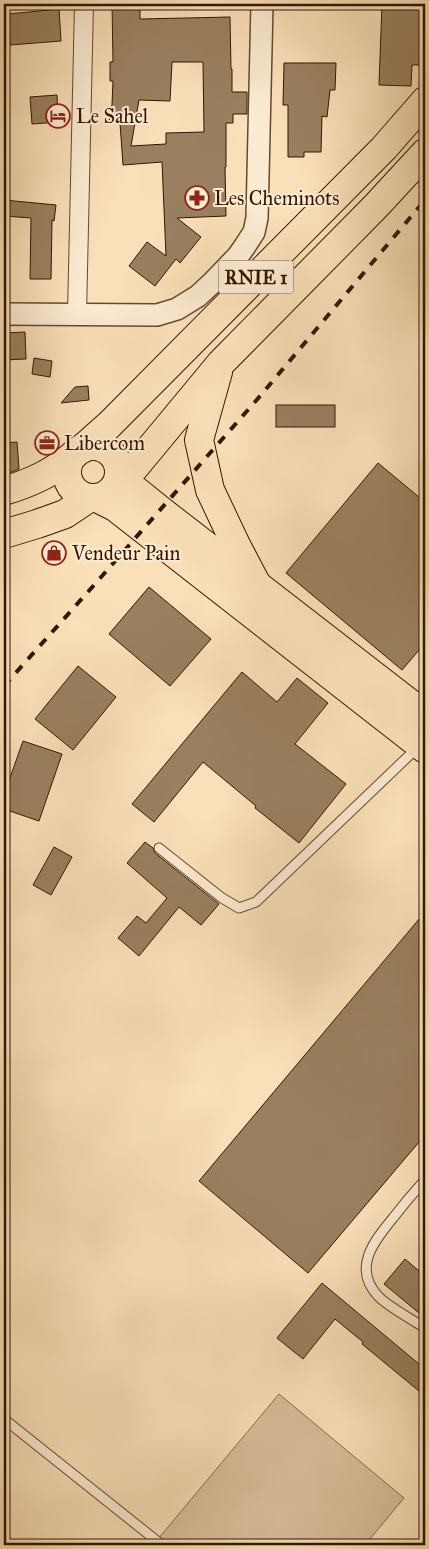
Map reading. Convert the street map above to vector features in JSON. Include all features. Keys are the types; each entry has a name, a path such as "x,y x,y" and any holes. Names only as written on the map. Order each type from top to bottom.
{"main road":[{"name":"RNIE 1","path":"4,491 43,477 55,470 109,426 378,154 425,101"},
{"name":"RNIE 1","path":"4,534 65,514 93,498 105,496 111,491 119,475 134,468 221,363 376,206 425,153"},
{"path":"221,363 199,440 210,490 257,585"},
{"path":"422,747 115,507 93,498 81,496 70,484 68,468 70,460 78,451 90,446 106,449 117,461 119,475 425,715"}],"street":[{"path":"76,314 84,4"},
{"path":"4,314 158,315 177,309 198,296 238,256 254,232 257,218 262,4"}],"lane":[{"path":"159,848 222,898 238,908 256,902 422,747"},
{"path":"425,1180 376,1238 368,1254 366,1274 371,1287 378,1297 425,1328"},
{"path":"4,1418 162,1545"}],"shaded area":[{"path":"279,1394 404,1498 365,1545 153,1545"}],"building":[{"path":"112,4 140,4 140,19 230,17 232,92 247,92 247,114 233,114 233,123 226,123 226,216 177,218 201,237 180,263 176,259 155,286 129,266 147,242 166,256 162,162 123,165 120,123 109,121 113,81 110,81 110,62 113,62","holes":["172,62 203,62 204,132 166,133 166,144 131,146 139,100 170,101"]},
{"path":"382,4 425,4 423,65 412,65 411,86 379,85"},
{"path":"59,9 61,41 10,45 8,14"},
{"path":"284,63 336,63 335,90 330,90 327,117 322,116 321,152 304,152 304,157 288,157 288,105 283,105"},
{"path":"57,95 58,122 32,124 30,97"},
{"path":"4,200 56,205 54,221 52,220 51,279 30,279 31,218 4,216"},
{"path":"25,332 26,359 4,360 4,333"},
{"path":"34,358 52,361 50,377 32,374"},
{"path":"88,386 89,400 61,403 75,387"},
{"path":"276,405 335,405 335,427 276,427"},
{"path":"17,442 19,469 4,475 4,443"},
{"path":"378,463 425,502 425,643 402,670 286,573"},
{"path":"149,587 211,639 170,686 109,634"},
{"path":"78,666 116,697 73,750 35,719"},
{"path":"242,672 277,702 297,678 328,703 295,744 346,784 299,843 255,808 256,806 203,762 154,822 132,804"},
{"path":"23,741 62,754 39,821 4,809 4,795"},
{"path":"145,842 153,848 155,853 219,904 201,925 179,907 139,956 118,938 137,916 146,923 167,898 127,863"},
{"path":"54,847 72,857 51,895 33,885"},
{"path":"425,912 425,1135 308,1273 199,1181"},
{"path":"405,1259 425,1276 425,1318 384,1284"},
{"path":"322,1283 425,1369 425,1396 335,1319 303,1359 277,1338"}],"railway":[{"path":"4,686 261,395 425,200"}],"place":[{"name":"Le Sahel","path":"58,116"},
{"name":"Les Cheminots","path":"197,198"},
{"name":"Libercom","path":"47,443"},
{"name":"Vendeur Pain","path":"54,553"}]}
